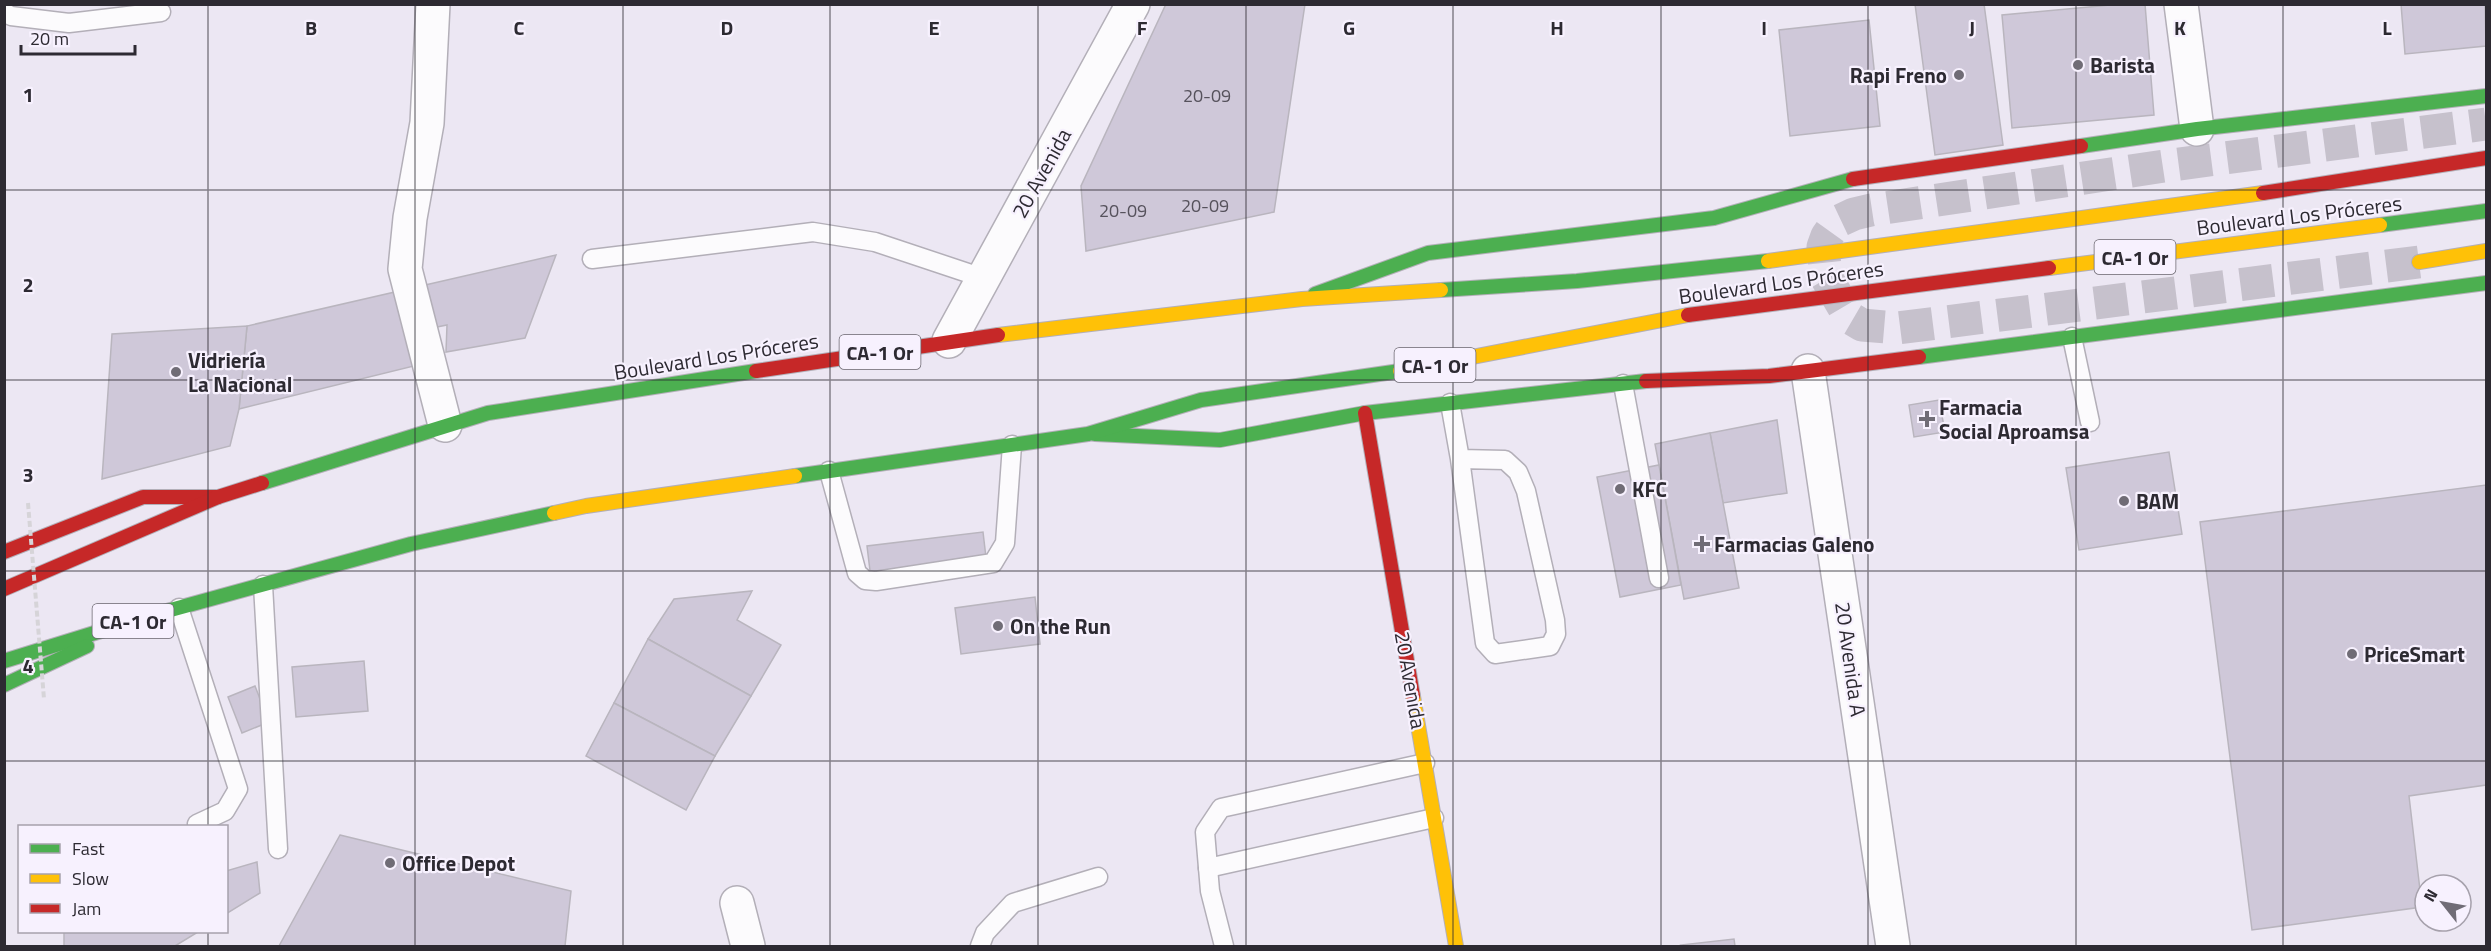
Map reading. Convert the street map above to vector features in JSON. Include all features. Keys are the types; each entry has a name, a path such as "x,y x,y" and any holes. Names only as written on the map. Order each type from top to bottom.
{"main road":[{"name":"Boulevard Los Próceres","path":"1302,299 1428,253 1714,218 1851,179 2197,129 2487,96"},
{"name":"Boulevard Los Próceres","path":"4,589 218,497 488,412 949,341 1302,299 1577,281 1786,258 2200,203 2487,158"},
{"name":"Boulevard Los Próceres","path":"4,662 156,614 411,544 586,506 1088,434 1201,400 1392,373 1692,314 2487,211"},
{"path":"2419,262 2487,250"},
{"name":"Boulevard Los Próceres","path":"1088,434 1220,440 1365,413 1669,379 1769,376 2487,283"},
{"name":"20 Avenida","path":"1365,413 1456,946"},
{"name":"Boulevard Los Próceres","path":"4,552 143,497 218,497"},
{"name":"Boulevard Los Próceres","path":"4,685 156,614"}],"street":[{"path":"433,4 427,123 410,218 405,269 445,425"},
{"name":"20 Avenida","path":"949,341 1133,4"},
{"path":"2181,4 2197,129"},
{"name":"20 Avenida A","path":"1808,371 1893,946"},
{"path":"737,903 748,946"}],"lane":[{"path":"4,12 12,16 69,23 161,12"},
{"path":"592,259 813,232 874,242 983,278"},
{"path":"2072,337 2090,422"},
{"path":"1623,384 1659,578"},
{"path":"1450,403 1460,459 1485,643 1495,654 1550,646 1556,634 1555,620 1526,491 1518,472 1505,460 1460,459"},
{"path":"829,471 858,573 865,580 876,581 993,563 1005,543 1012,445"},
{"path":"263,585 278,849"},
{"path":"179,608 238,789 225,811 197,824"},
{"path":"1224,946 1210,891 1205,832 1221,808 1425,763"},
{"path":"1208,868 1434,818"},
{"path":"980,946 985,933 1013,903 1098,877"}],"path":[{"path":"28,503 44,699"}],"building":[{"path":"1166,4 1305,4 1274,212 1086,251 1081,186"},
{"name":"Rapi Freno","path":"1915,4 1984,4 2003,145 1935,155"},
{"name":"Barista","path":"2121,4 2145,4 2154,115 2012,128 2002,15"},
{"path":"2401,4 2485,4 2486,46 2405,54"},
{"path":"1869,20 1880,126 1790,136 1779,30"},
{"path":"556,255 525,338 446,352 447,325 417,331 418,365 239,409 247,326"},
{"name":"Vidriería La Nacional","path":"247,326 239,409 230,446 102,479 112,334"},
{"name":"Farmacia Social Aproamsa","path":"1939,400 1945,432 1914,437 1909,405"},
{"path":"1777,420 1787,493 1723,503 1710,433"},
{"name":"Farmacias Galeno","path":"1710,433 1739,588 1684,599 1655,444"},
{"name":"BAM","path":"2169,452 2182,534 2079,550 2066,468"},
{"path":"1659,465 1681,585 1620,597 1597,477"},
{"name":"PriceSmart","path":"2486,485 2486,785 2409,796 2418,873 2413,873 2413,908 2252,930 2200,522"},
{"path":"983,532 987,566 871,579 867,546"},
{"path":"752,591 737,620 781,645 751,696 648,639 674,599"},
{"name":"On the Run","path":"1035,597 1040,644 961,654 955,608"},
{"path":"648,639 751,696 715,756 614,703"},
{"path":"364,661 368,711 296,717 292,667"},
{"path":"255,686 269,722 242,733 228,697"},
{"path":"614,703 715,756 686,810 586,756"},
{"name":"Office Depot","path":"340,835 571,891 565,946 279,946"},
{"path":"257,862 260,893 228,913 228,870"},
{"path":"64,933 196,933 175,946 64,946"},
{"path":"1734,939 1735,946 1681,945"}],"tunnel":[{"path":"2419,262 1898,328 1862,325 1850,318 1826,277 1823,247 1827,236 1837,222 1854,214 1871,210 2171,165 2486,124"}],"traffic: fast":[{"path":"2081,146 2197,129 2486,96"},
{"path":"1315,294 1428,253 1714,218 1853,179"},
{"path":"2380,225 2486,211"},
{"path":"1441,290 1577,281 1768,261"},
{"path":"1919,357 2486,283"},
{"path":"262,483 488,413 756,371"},
{"path":"795,476 1088,434 1201,400 1400,371"},
{"path":"1095,434 1220,440 1365,413 1646,381"},
{"path":"4,661 156,614 411,544 554,513"},
{"path":"4,685 87,646"}],"traffic: slow":[{"path":"1768,261 2263,193"},
{"path":"2049,268 2380,225"},
{"path":"2419,262 2486,251"},
{"path":"998,335 1302,299 1441,290"},
{"path":"1400,371 1688,315"},
{"path":"554,513 586,506 795,476"},
{"path":"1413,696 1456,946"}],"traffic: jam":[{"path":"1853,179 2081,146"},
{"path":"2263,193 2486,158"},
{"path":"1688,315 2049,268"},
{"path":"756,371 998,335"},
{"path":"1646,381 1769,376 1919,357"},
{"path":"1365,413 1413,696"},
{"path":"4,589 218,497 262,483"},
{"path":"4,552 143,497 218,497"}],"place":[{"name":"Barista","path":"2078,65"},
{"name":"Rapi Freno","path":"1959,75"},
{"name":"Vidriería La Nacional","path":"176,372"},
{"name":"Farmacia Social Aproamsa","path":"1927,419"},
{"name":"KFC","path":"1620,489"},
{"name":"BAM","path":"2124,501"},
{"name":"Farmacias Galeno","path":"1702,544"},
{"name":"On the Run","path":"998,626"},
{"name":"PriceSmart","path":"2352,654"},
{"name":"Office Depot","path":"390,863"}]}
